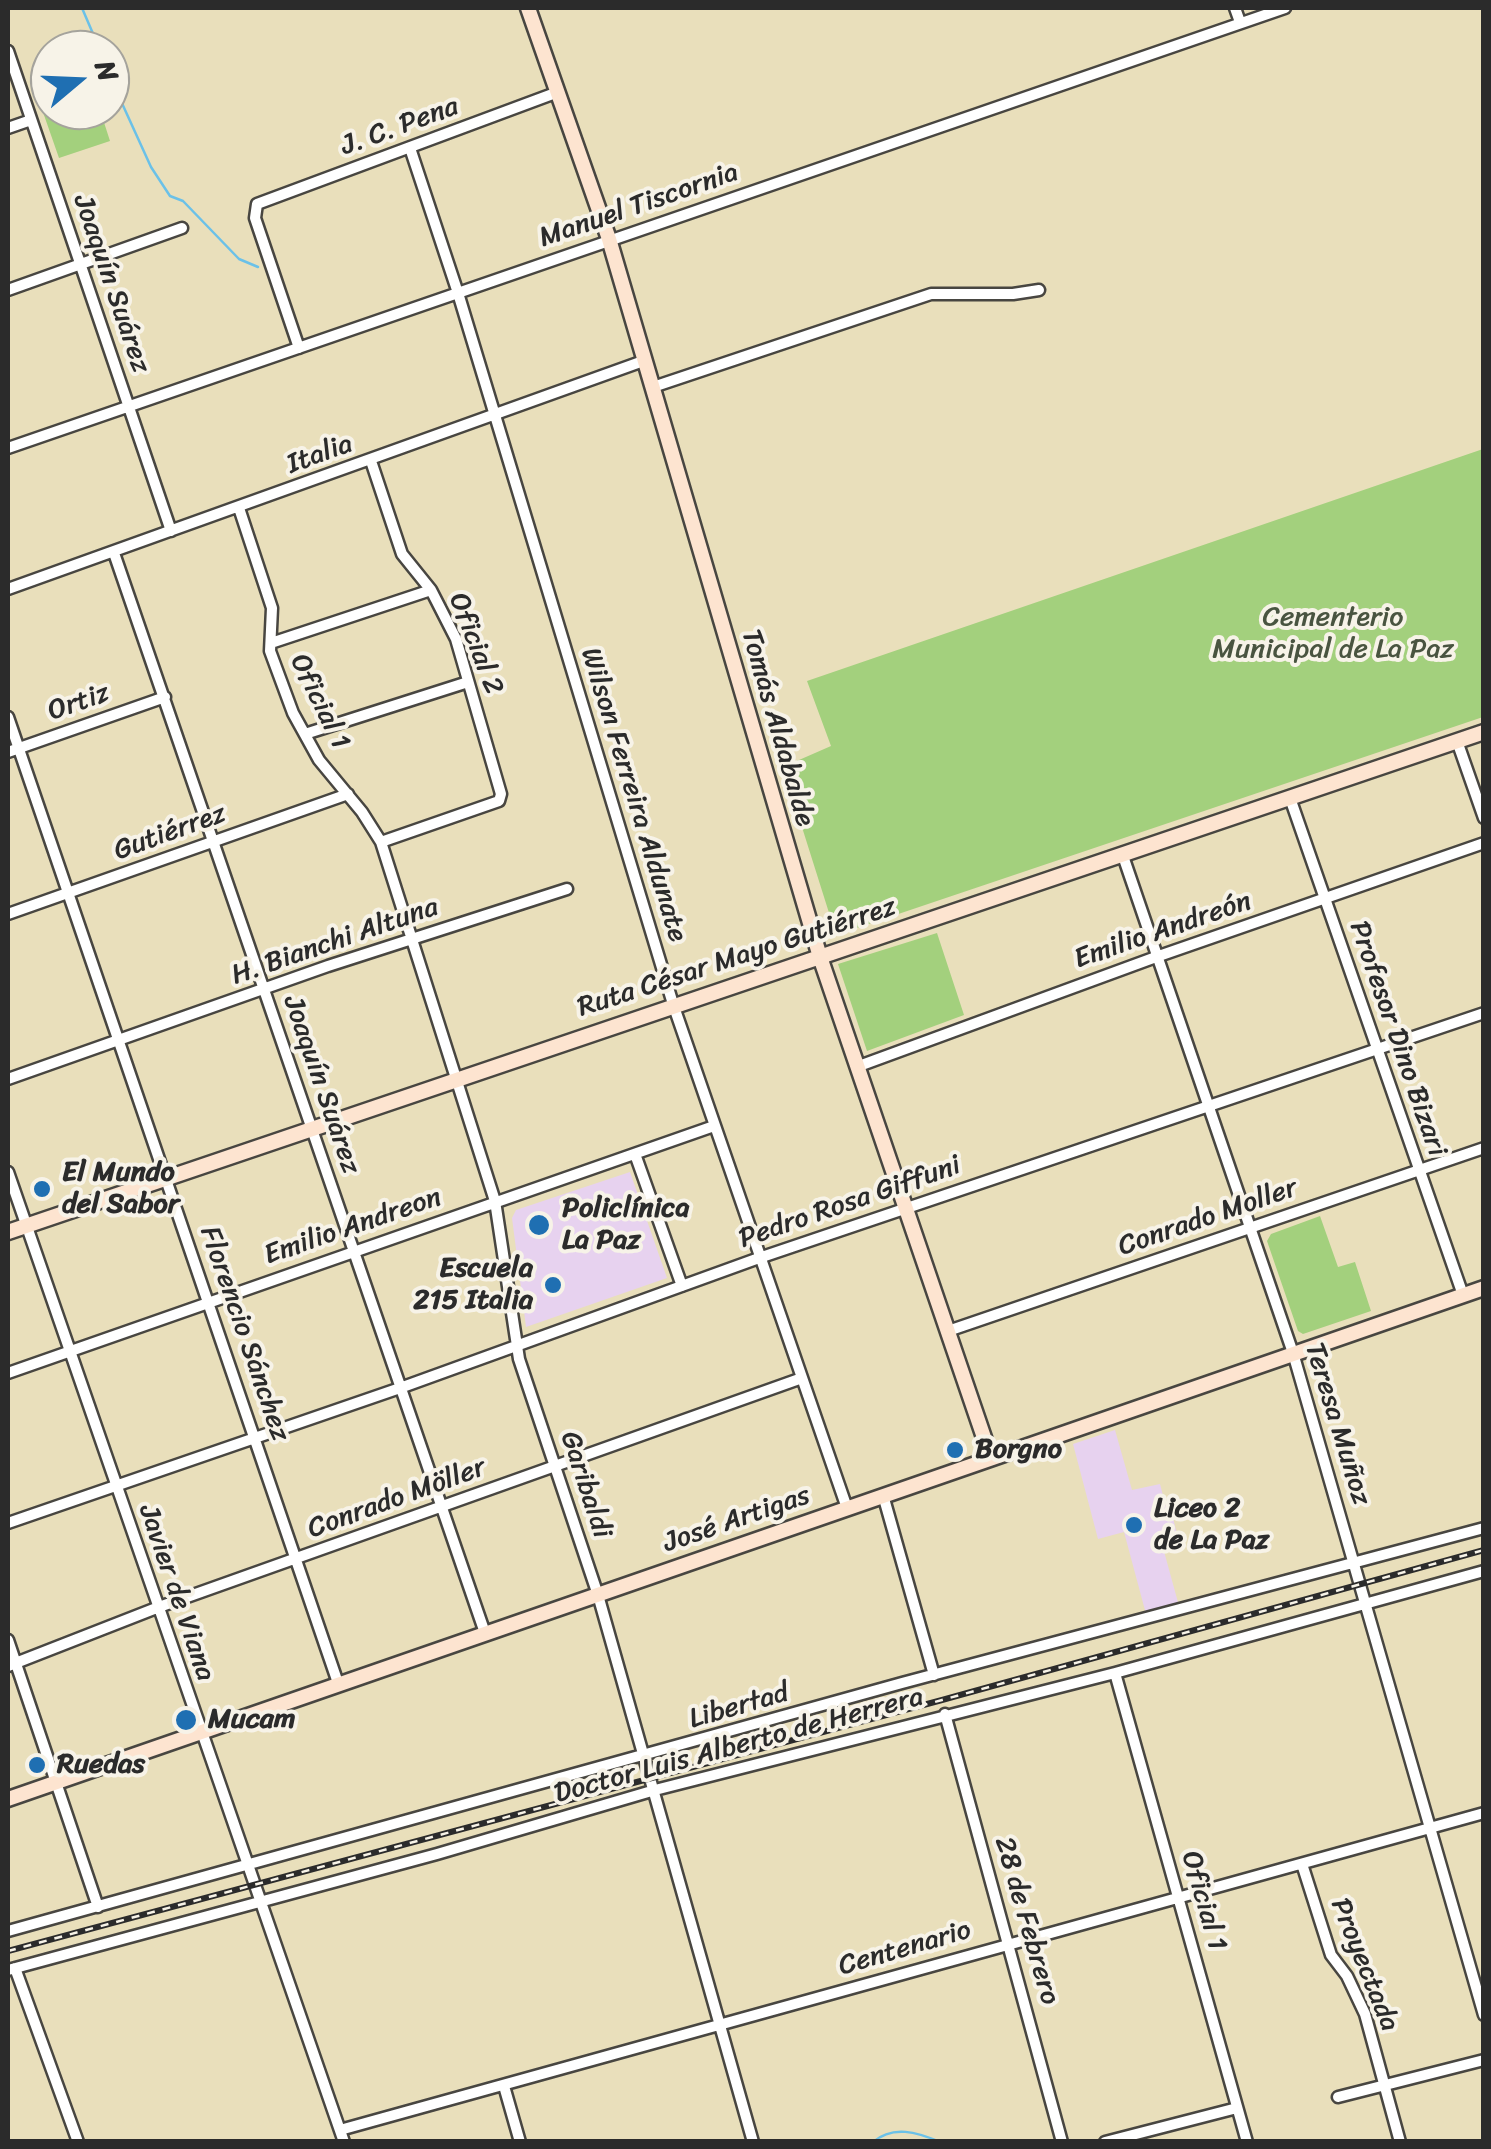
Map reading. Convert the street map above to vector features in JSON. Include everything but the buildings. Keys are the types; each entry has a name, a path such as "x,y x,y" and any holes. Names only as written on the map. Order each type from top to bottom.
{"street":[{"name":"Tomás Aldabalde","path":"528,8 609,239 820,957 991,1458"},
{"path":"1235,8 1240,22"},
{"name":"Manuel Tiscornia","path":"8,448 1285,8"},
{"name":"Joaquín Suárez","path":"8,51 30,117"},
{"name":"J. C. Pena","path":"299,348 254,218 257,204 558,92"},
{"name":"Joaquín Suárez","path":"34,130 170,531"},
{"name":"Wilson Ferreira Aldunate","path":"410,148 458,293 673,1004 847,1508"},
{"path":"8,290 182,228"},
{"path":"653,387 930,294 1013,294 1039,290"},
{"name":"Italia","path":"8,589 646,360"},
{"name":"Oficial 2","path":"371,460 402,554 431,590 456,639 502,794 499,802 381,842"},
{"name":"Oficial 1","path":"239,508 272,608 271,643 277,673 319,760 381,842"},
{"name":"Joaquín Suárez","path":"114,552 485,1632"},
{"path":"271,643 431,590"},
{"path":"304,734 468,682"},
{"name":"Ortiz","path":"13,750 165,697"},
{"name":"Florencio Sánchez","path":"8,717 13,750 68,893 338,1683"},
{"name":"Ruta César Mayo Gutiérrez","path":"8,1232 1484,732"},
{"path":"1457,741 1484,818"},
{"name":"Gutiérrez","path":"8,914 348,794"},
{"name":"Profesor Dino Bizari","path":"1290,798 1463,1295"},
{"name":"Garibaldi","path":"381,842 495,1201 516,1347 598,1594 753,2142"},
{"name":"Emilio Andreón","path":"859,1066 1156,956 1484,844"},
{"name":"Teresa Muñoz","path":"1122,853 1294,1354 1484,2015"},
{"name":"H. Bianchi Altuna","path":"8,1079 567,889"},
{"name":"Pedro Rosa Giffuni","path":"8,1523 400,1388 759,1258 1484,1013"},
{"name":"Emilio Andreon","path":"8,1373 714,1126"},
{"name":"Conrado Moller","path":"948,1331 1484,1148"},
{"path":"635,1154 682,1286"},
{"name":"Javier de Viana","path":"8,1172 342,2136"},
{"name":"José Artigas","path":"8,1799 1484,1288"},
{"name":"Conrado Möller","path":"12,1664 158,1607 802,1378"},
{"path":"884,1496 934,1675"},
{"name":"Libertad","path":"8,1930 1484,1528"},
{"name":"Doctor Luis Alberto de Herrera","path":"11,1969 437,1854 655,1790 1115,1673 1484,1571"},
{"path":"8,1640 12,1664 98,1907"},
{"name":"Oficial 1","path":"1115,1673 1247,2142"},
{"name":"28 de Febrero","path":"946,1714 1062,2142"},
{"name":"Centenario","path":"342,2136 1008,1943 1484,1814"},
{"name":"Proyectada","path":"1302,1864 1331,1956 1347,1976 1365,2014 1400,2142"},
{"path":"11,1969 78,2142"},
{"path":"1338,2097 1484,2060"},
{"path":"504,2086 520,2142"},
{"path":"1105,2142 1237,2108"}],"shaded area":[{"path":"630,1172 667,1278 526,1327 512,1218 516,1210"},
{"name":"Liceo 2 de La Paz","path":"1115,1430 1132,1490 1160,1484 1169,1518 1173,1518 1178,1538 1162,1544 1179,1606 1146,1614 1124,1532 1098,1539 1073,1444"}],"green space":[{"path":"49,130 106,130 110,141 59,158"},
{"name":"Cementerio Municipal de La Paz","path":"1483,449 1483,717 836,935 783,767 831,746 807,681"},
{"path":"937,933 964,1015 867,1051 838,964"},
{"path":"1320,1216 1338,1267 1355,1262 1371,1311 1303,1334 1298,1331 1267,1241 1271,1234"}],"waterway":[{"path":"82,8 91,30"},
{"path":"130,121 151,167 170,196 183,201 239,259 258,267"},
{"path":"873,2142 897,2132 940,2142"}],"railway":[{"path":"8,1951 1484,1550"}],"place":[{"name":"El Mundo del Sabor","path":"42,1189"},
{"name":"Policlínica La Paz","path":"539,1225"},
{"name":"Escuela 215 Italia","path":"553,1285"},
{"name":"Borgno","path":"955,1450"},
{"name":"Liceo 2 de La Paz","path":"1134,1525"},
{"name":"Mucam","path":"186,1720"},
{"name":"Ruedas","path":"37,1765"}]}
